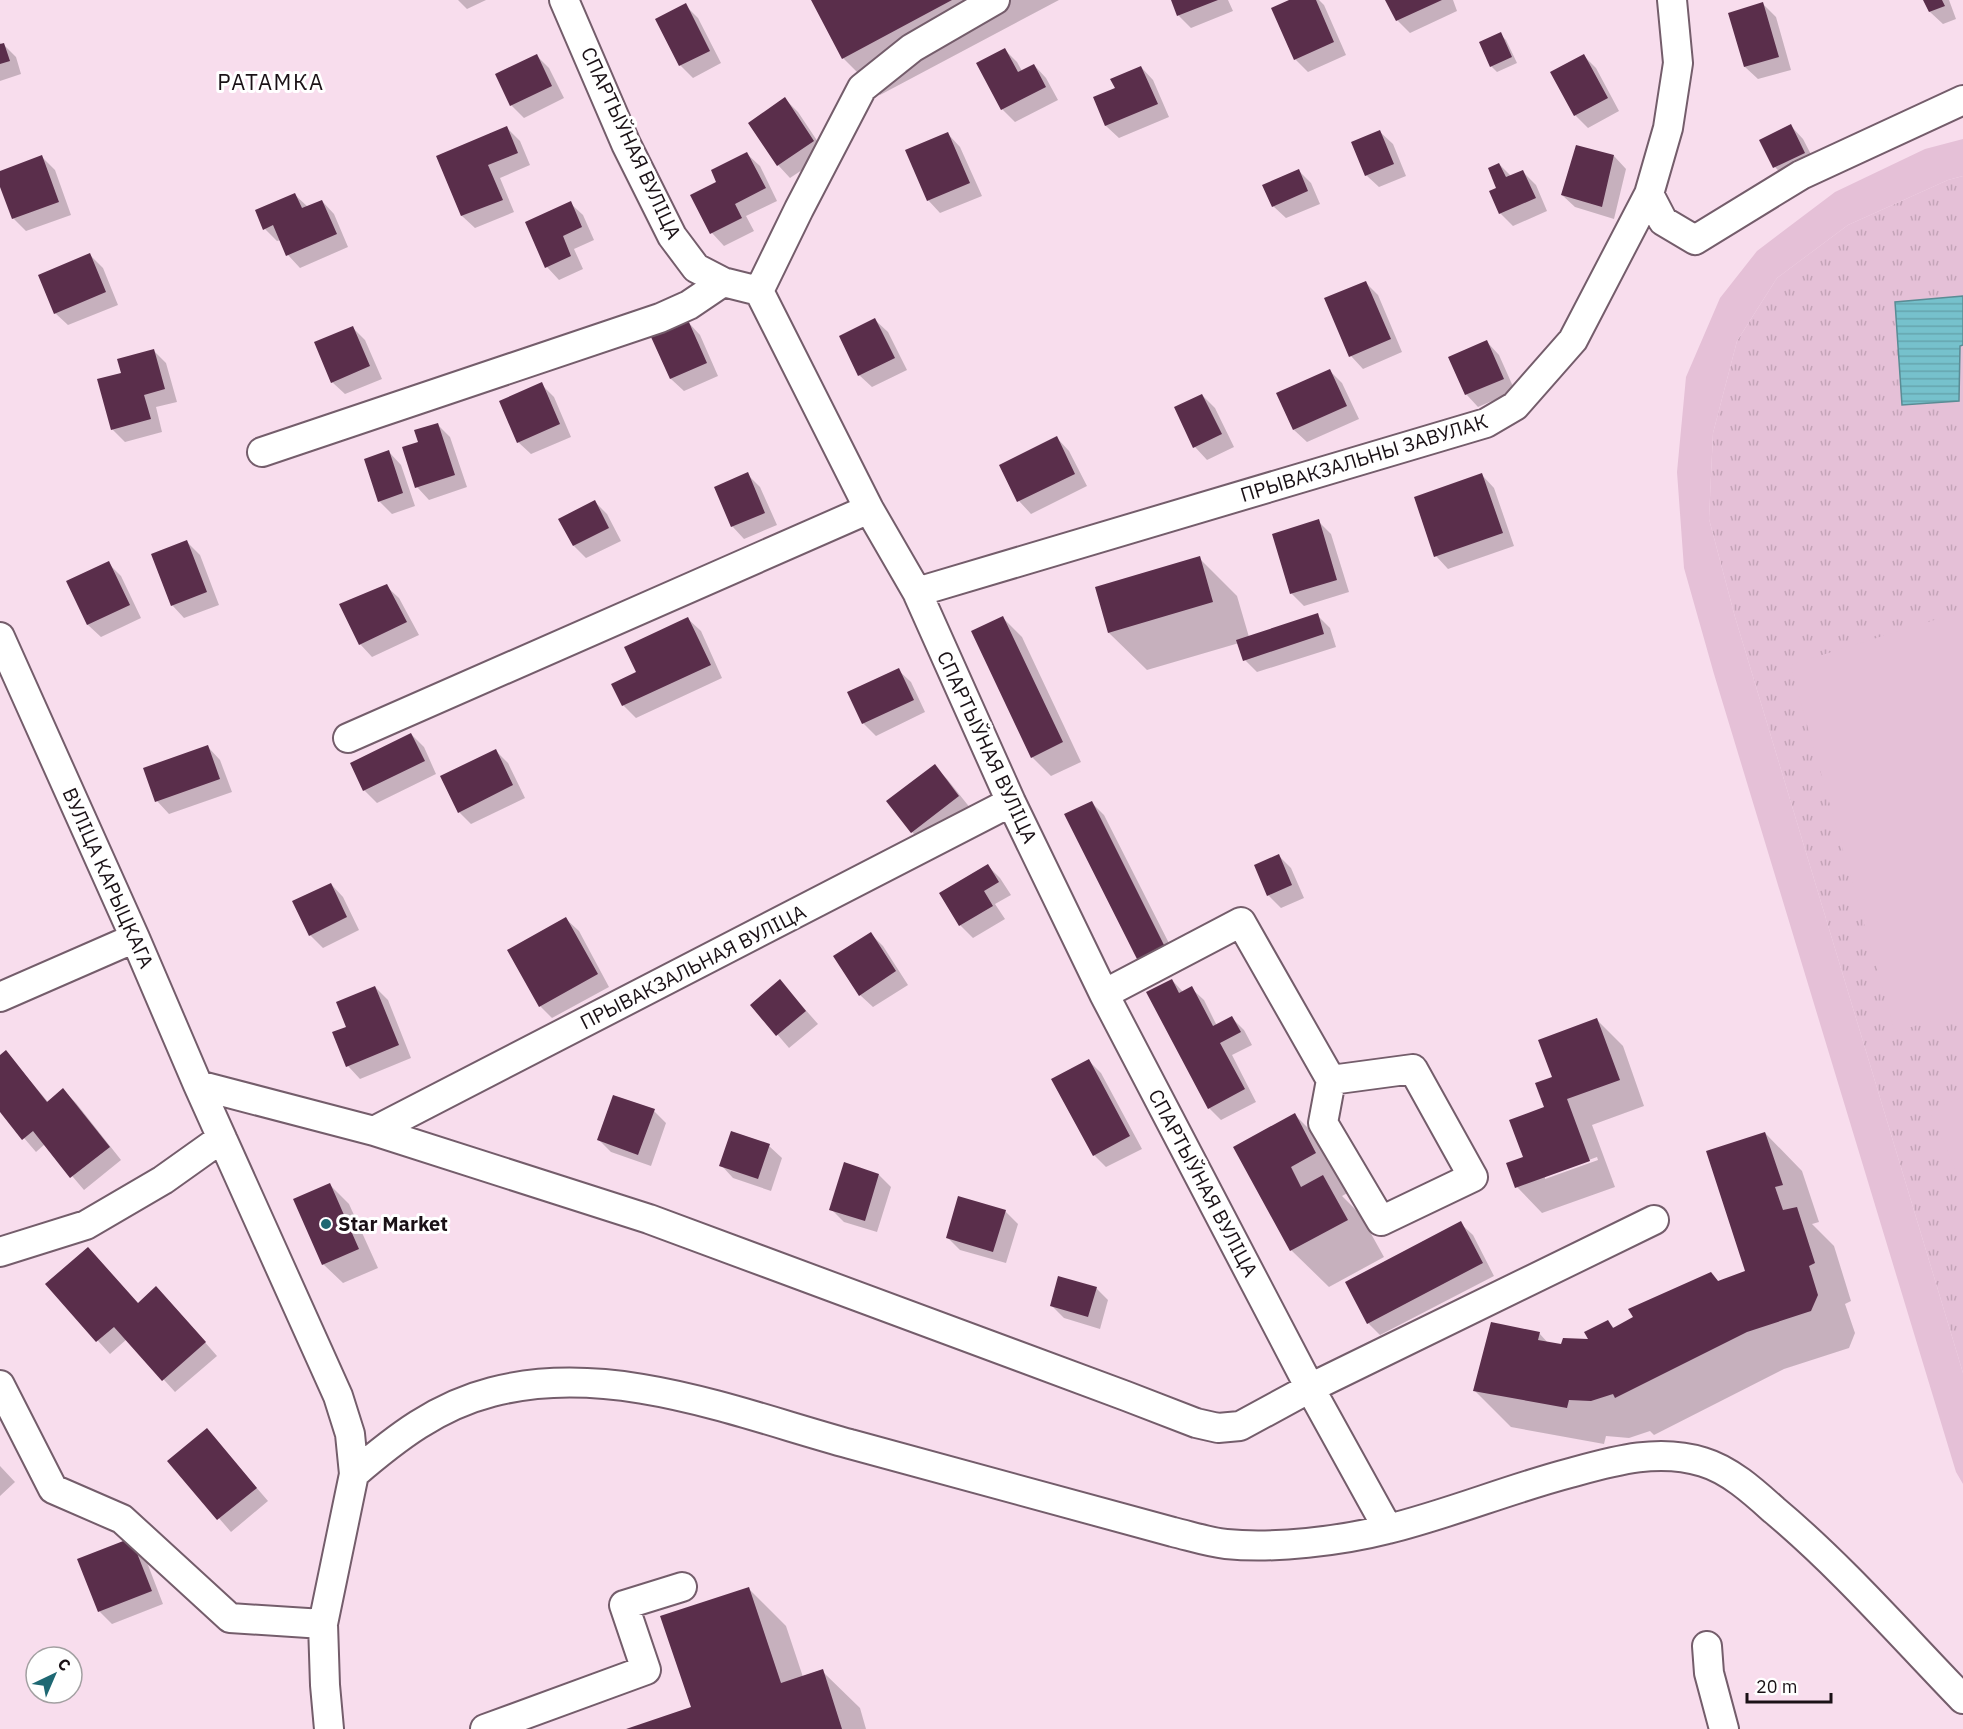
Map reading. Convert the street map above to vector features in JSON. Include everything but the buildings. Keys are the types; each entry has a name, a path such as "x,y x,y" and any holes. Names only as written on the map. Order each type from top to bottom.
{"street":[{"name":"СПАРТЫЎНАЯ ВУЛІЦА","path":"564,0 626,144 672,236 696,268 723,282 759,291 869,510 916,592 1011,802 1104,994 1310,1388 1388,1529"},
{"path":"759,291 862,88 912,48 995,0"},
{"name":"ПРЫВАКЗАЛЬНЫ ЗАВУЛАК","path":"916,592 1486,423 1515,406 1573,340 1649,194 1668,128 1678,63 1672,0"},
{"path":"1649,194 1663,221 1695,240 1801,175 1963,100"},
{"path":"262,452 660,318 689,305 723,282"},
{"path":"348,738 869,510"},
{"name":"ВУЛІЦА КАРЫЦКАГА","path":"0,637 8,676 135,938 198,1085 338,1396 350,1434 354,1474 323,1624 329,1729"},
{"name":"ПРЫВАКЗАЛЬНАЯ ВУЛІЦА","path":"374,1131 1011,802"},
{"path":"1104,994 1241,922 1331,1080 1323,1123 1381,1221 1473,1177 1413,1069 1331,1080"},
{"path":"0,997 135,938"},
{"path":"198,1085 374,1131 649,1219 1196,1424 1218,1428 1240,1426 1310,1388 1654,1220"},
{"path":"0,1252 86,1226 163,1180 222,1138"},
{"path":"354,1474 396,1437 448,1406 493,1391 549,1383 619,1385 690,1397 819,1435 1173,1532 1226,1544 1278,1545 1388,1529 1547,1479 1619,1460 1649,1455 1674,1456 1704,1462 1754,1492 1805,1536 1963,1699"},
{"path":"0,1385 53,1489 123,1519 230,1618 323,1624"},
{"path":"485,1729 646,1670 624,1605 682,1587"},
{"path":"1707,1646 1709,1673 1724,1729"}],"green space":[{"path":"1963,139 1963,176 1948,180 1848,225 1777,278 1737,341 1713,433 1709,519 1735,617 1963,1373 1963,1484 1956,1472 1714,674 1684,568 1677,472 1686,377 1720,298 1757,251 1835,192 1925,149"},
{"path":"1963,176 1963,1373 1735,617 1709,519 1713,433 1737,341 1777,278 1848,225 1948,180"},
{"path":"1963,611 1963,1011 1895,1032 1790,665"},
{"path":"1963,1097 1963,1187 1930,1111"}],"water":[{"path":"1963,296 1963,345 1960,346 1959,401 1902,405 1895,302"}],"place":[{"name":"Star Market","path":"326,1224"}],"district":[{"name":"РАТАМКА","path":"271,82"}]}
